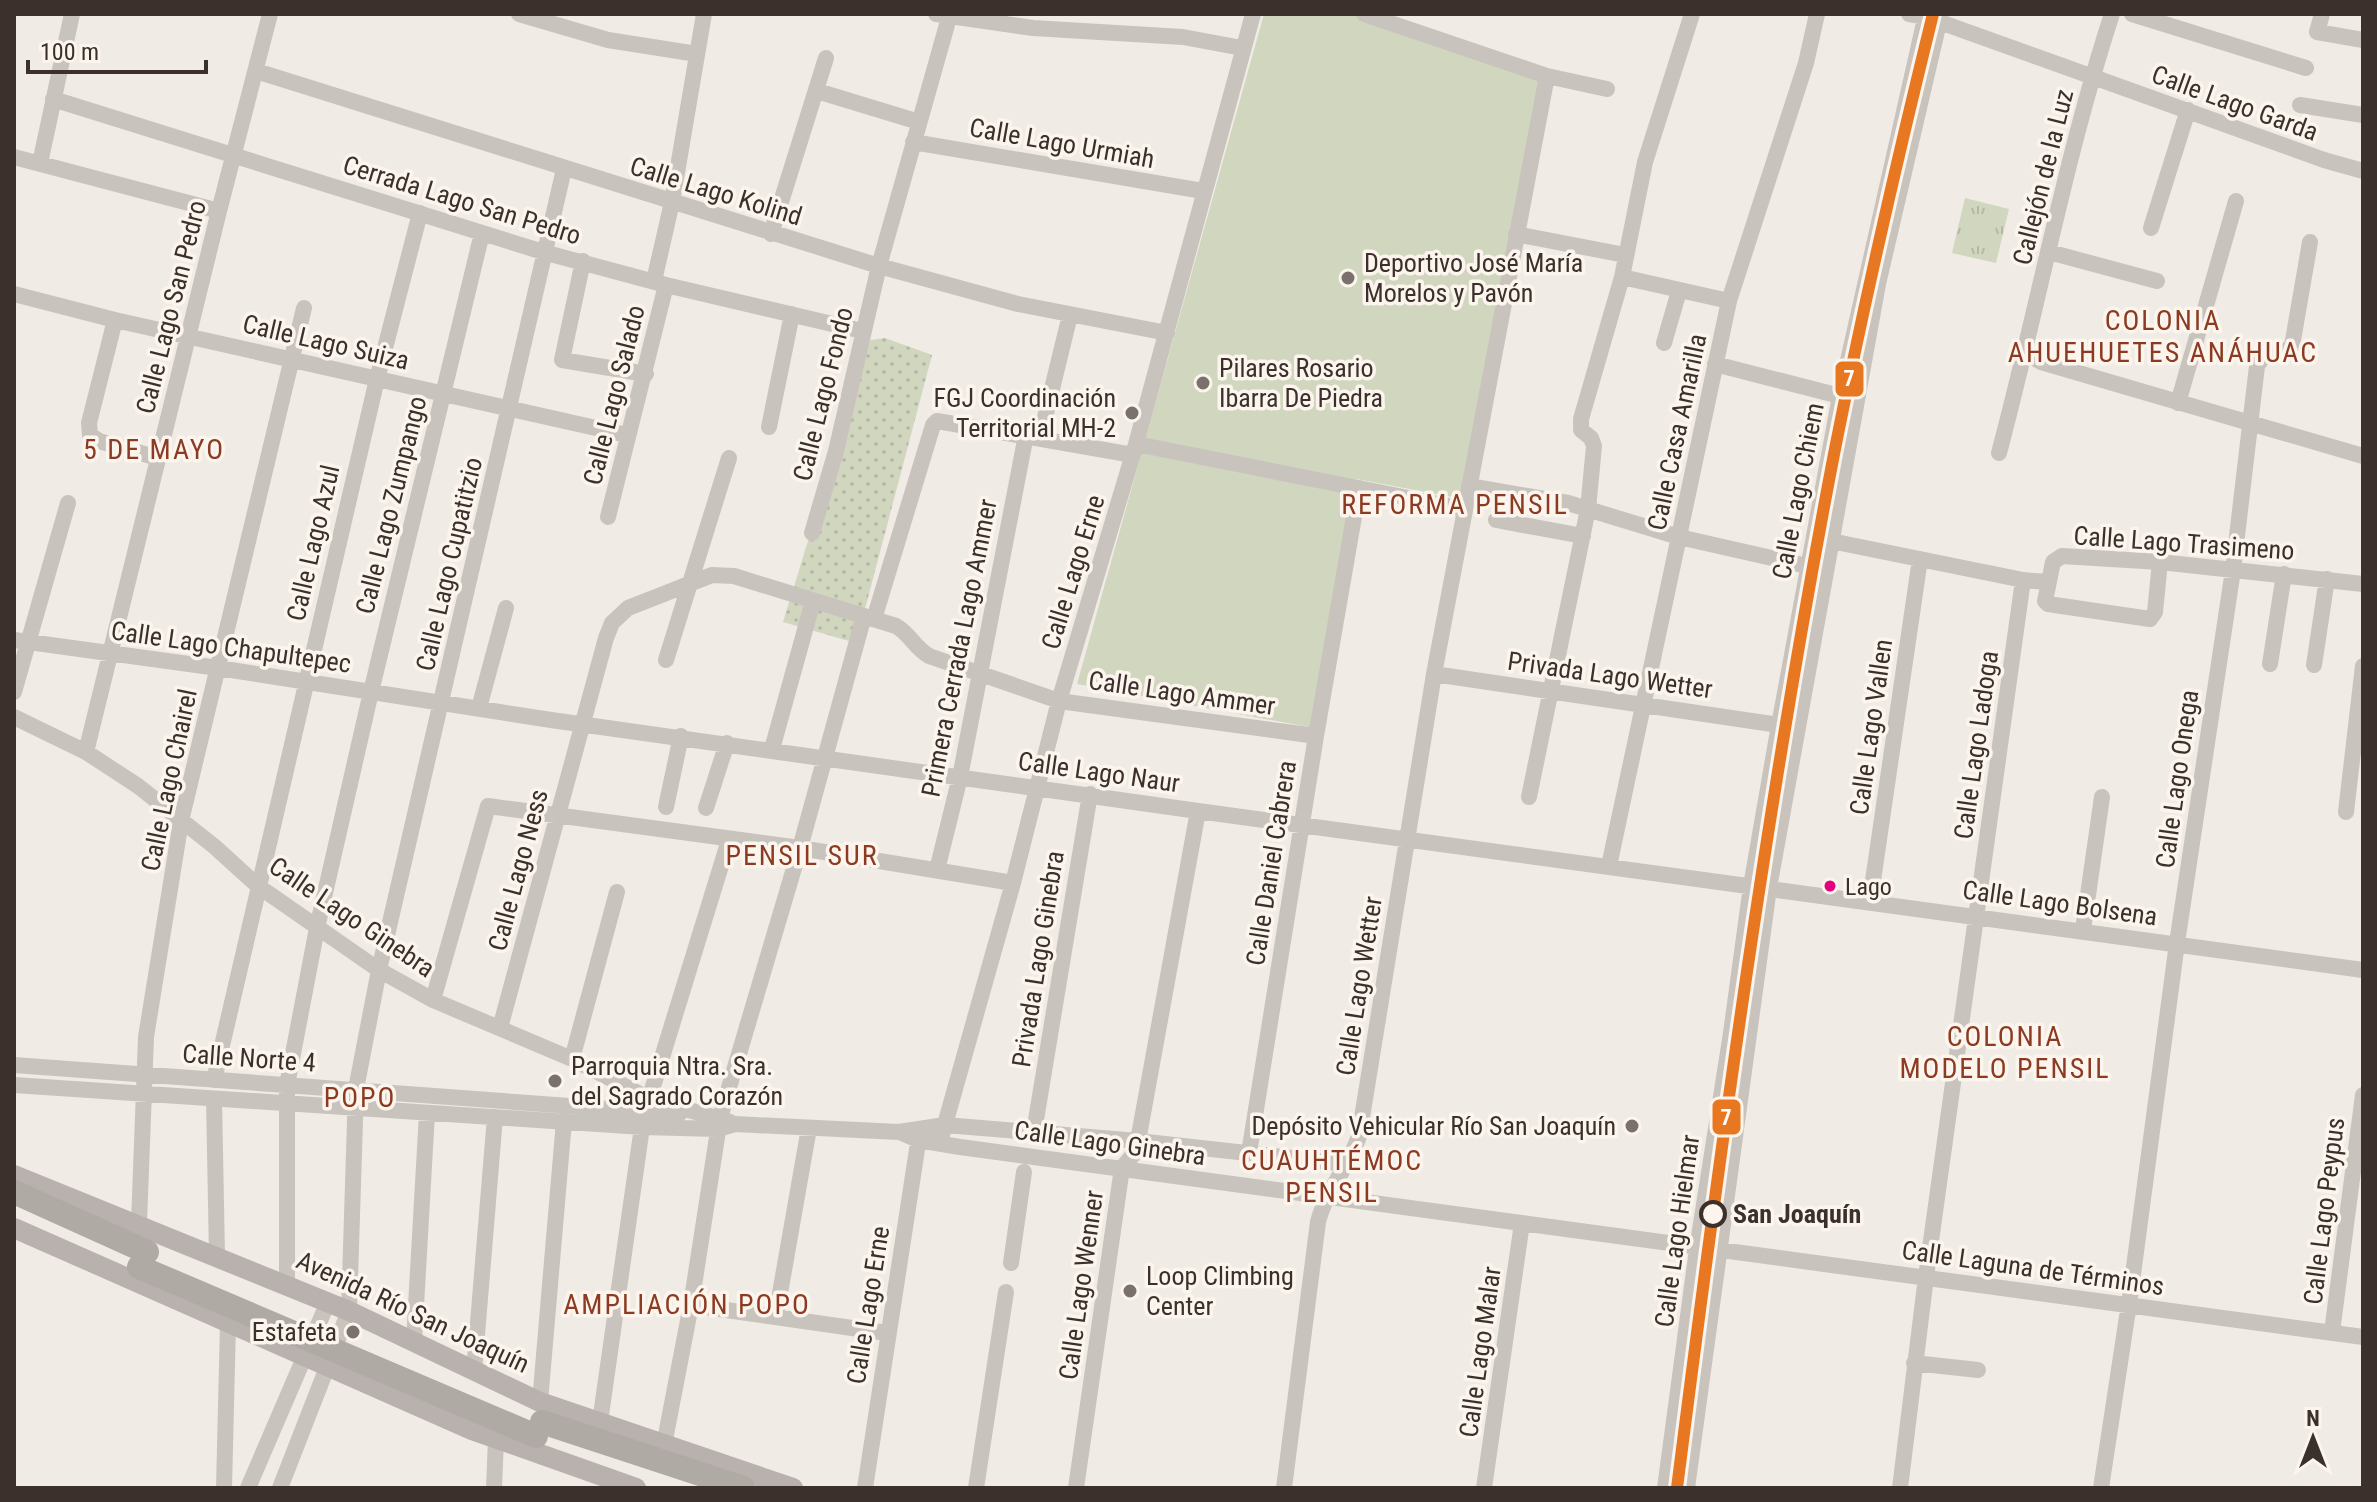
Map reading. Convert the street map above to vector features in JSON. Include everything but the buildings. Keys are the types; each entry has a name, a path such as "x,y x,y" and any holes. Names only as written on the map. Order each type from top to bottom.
{"highway":[{"name":"Avenida Río San Joaquín","path":"14,1192 143,1259"},
{"name":"Avenida Río San Joaquín","path":"14,1209 540,1420 691,1488"},
{"name":"Avenida Río San Joaquín","path":"540,1420 743,1488"}],"main road":[{"name":"Avenida Río San Joaquín","path":"14,1175 287,1284 414,1341 495,1381 540,1420 600,1422 793,1488"},
{"path":"14,1228 472,1430 636,1488"},
{"path":"472,1430 478,1402 495,1381"}],"street":[{"path":"40,163 72,14"},
{"name":"Calle Lago San Pedro","path":"86,752 270,14"},
{"path":"519,14 608,40 697,54"},
{"name":"Calle Lago Salado","path":"608,517 627,435 646,374 704,14"},
{"name":"Calle Lago Erne","path":"940,1144 1013,883 1059,701 1134,450 1253,14"},
{"path":"1364,14 1547,76 1607,89"},
{"path":"1529,797 1588,509 1594,446 1591,438 1581,430 1581,419 1622,277 1645,162 1692,14"},
{"name":"Calle Casa Amarilla","path":"1609,866 1729,301 1806,63 1817,14"},
{"name":"Callejón de la Luz","path":"1999,453 2091,77 2112,14"},
{"path":"2132,14 2306,68"},
{"path":"2322,14 2317,32 2363,40"},
{"path":"945,15 1033,28 1183,37 1242,48"},
{"name":"Calle Lago Fondo","path":"812,533 836,451 862,331 945,15"},
{"name":"Calle Lago Garda","path":"1928,16 2091,77 2363,171"},
{"name":"Calle Lago Chiem","path":"1751,886 1840,396 1928,16"},
{"name":"Calle Lago Chiem","path":"1769,888 1928,16"},
{"path":"771,234 826,58"},
{"name":"Calle Lago Kolind","path":"256,71 879,266 1018,304 1167,333"},
{"name":"Calle Lago Wetter","path":"1284,1488 1318,1222 1327,1196 1347,1164 1359,1136 1434,674 1547,76"},
{"path":"817,91 919,122"},
{"name":"Cerrada Lago San Pedro","path":"53,99 543,252 862,331"},
{"path":"2300,105 2363,115"},
{"path":"2151,228 2188,110"},
{"name":"Calle Lago Urmiah","path":"913,142 1203,191"},
{"path":"14,157 219,211"},
{"name":"Calle Lago Cupatitzio","path":"349,1311 356,1089 379,970 564,169"},
{"path":"2178,403 2236,201"},
{"name":"Calle Lago Azul","path":"214,1080 377,379 420,213"},
{"name":"Calle Lago Zumpango","path":"287,1284 287,1085 317,928 371,692 482,233"},
{"path":"1516,234 1625,255"},
{"name":"Calle Lago Onega","path":"2101,1488 2233,570 2249,425 2260,361 2264,356 2289,350 2292,346 2310,242"},
{"path":"2049,252 2157,281"},
{"path":"583,261 562,360 646,374"},
{"path":"1622,277 1729,301"},
{"path":"1664,343 1679,291"},
{"name":"Calle Lago Suiza","path":"14,294 115,320 627,435"},
{"name":"Calle Lago Chairel","path":"139,1223 146,1037 181,821 304,308"},
{"path":"769,427 792,314"},
{"name":"Primera Cerrada Lago Ammer","path":"937,870 1033,437 1070,315"},
{"path":"115,320 89,423 90,435 99,441 158,458"},
{"path":"2025,353 2041,362 2363,456"},
{"path":"1715,364 1840,396"},
{"path":"664,1445 724,1124 824,757 933,425 937,421 1134,450 1464,509"},
{"path":"666,660 729,458"},
{"path":"1469,486 1529,494 1679,537 1807,566"},
{"name":"Calle Daniel Cabrera","path":"1249,1153 1359,488"},
{"path":"14,692 22,641 68,503"},
{"path":"1496,520 1583,536"},
{"path":"1831,541 2023,580 2047,582 2045,601 2048,604 2150,619 2155,612 2160,562"},
{"name":"Calle Lago Trasimeno","path":"2047,582 2053,562 2062,556 2160,562 2363,584"},
{"name":"Calle Lago Vallen","path":"1870,901 1920,559"},
{"name":"Calle Lago Ammer","path":"581,724 606,638 619,615 691,582 722,574 869,617 903,630 929,656 1059,701 1316,736"},
{"path":"2270,664 2284,574"},
{"path":"2314,665 2327,579"},
{"name":"Calle Lago Ladoga","path":"1900,1488 1914,1363 2023,580"},
{"path":"772,749 813,601"},
{"path":"479,708 506,608"},
{"name":"Calle Lago Chapultepec","path":"22,641 442,703"},
{"path":"2346,812 2363,666"},
{"name":"Privada Lago Wetter","path":"1434,674 1779,725"},
{"name":"Calle Lago Naur","path":"442,703 1751,886"},
{"name":"Calle Lago Ginebra","path":"14,717 86,752 138,786 215,847 258,886 379,970 433,1000 572,1059 645,1112"},
{"name":"Calle Lago Ness","path":"500,1028 581,724"},
{"path":"666,807 681,736"},
{"path":"706,808 727,743"},
{"name":"Privada Lago Ginebra","path":"1034,1132 1090,794"},
{"path":"2083,930 2102,797"},
{"path":"433,1000 488,806 800,848 1013,883"},
{"name":"Calle Lago Wenner","path":"1076,1488 1122,1168 1133,1155 1138,1141 1198,811"},
{"path":"600,1422 645,1112 729,840"},
{"name":"Calle Lago Bolsena","path":"1751,886 2363,970"},
{"name":"Calle Lago Hielmar","path":"1665,1488 1751,886"},
{"name":"Calle Lago Hielmar","path":"1687,1488 1769,888"},
{"path":"572,1059 617,892"},
{"name":"Calle Norte 4","path":"14,1065 645,1112 724,1124"},
{"name":"Calle Norte 4","path":"14,1085 564,1121 645,1112"},
{"name":"Calle Lago Peypus","path":"2332,1332 2363,1095"},
{"path":"214,1099 217,1256"},
{"path":"414,1341 427,1113"},
{"path":"474,1371 495,1117"},
{"path":"540,1420 564,1121"},
{"name":"Calle Lago Ginebra","path":"724,1124 919,1134 940,1144 1697,1249"},
{"name":"Calle Lago Ginebra","path":"919,1134 945,1125 1138,1141 1347,1164"},
{"path":"776,1316 809,1128"},
{"name":"Calle Lago Erne","path":"865,1488 919,1134"},
{"path":"1011,1263 1024,1172"},
{"name":"Calle Lago Malar","path":"1484,1488 1522,1223"},
{"name":"Calle Laguna de Términos","path":"1697,1249 2363,1337"},
{"path":"976,1488 1006,1292"},
{"path":"248,1488 328,1302"},
{"path":"691,1305 887,1333"},
{"path":"280,1488 349,1311"},
{"path":"224,1488 228,1323"},
{"path":"1914,1363 1978,1370"},
{"path":"494,1488 496,1439"}],"green space":[{"name":"Deportivo José María Morelos y Pavón","path":"1264,14 1354,14 1543,77 1463,499 1356,479 1314,728 1077,684"},
{"path":"1965,198 2009,209 1996,263 1952,253"},
{"path":"885,338 932,355 856,643 783,622 870,340"}],"transit line":[{"name":"7","path":"1677,1488 1747,970 1810,583 1857,344 1933,14"}],"place":[{"name":"Deportivo José María Morelos y Pavón","path":"1348,278"},
{"name":"Pilares Rosario Ibarra De Piedra","path":"1203,383"},
{"name":"FGJ Coordinación Territorial MH-2","path":"1132,413"},
{"name":"Lago","path":"1830,886"},
{"name":"Parroquia Ntra. Sra. del Sagrado Corazón","path":"555,1081"},
{"name":"Depósito Vehicular Río San Joaquín","path":"1632,1126"},
{"name":"San Joaquín","path":"1713,1214"},
{"name":"Loop Climbing Center","path":"1130,1291"},
{"name":"Estafeta","path":"353,1332"}],"district":[{"name":"COLONIA AHUEHUETES ANÁHUAC","path":"2163,336"},
{"name":"5 DE MAYO","path":"154,449"},
{"name":"REFORMA PENSIL","path":"1455,504"},
{"name":"PENSIL SUR","path":"802,855"},
{"name":"COLONIA MODELO PENSIL","path":"2005,1052"},
{"name":"POPO","path":"360,1097"},
{"name":"CUAUHTÉMOC PENSIL","path":"1332,1176"},
{"name":"AMPLIACIÓN POPO","path":"687,1304"}]}
